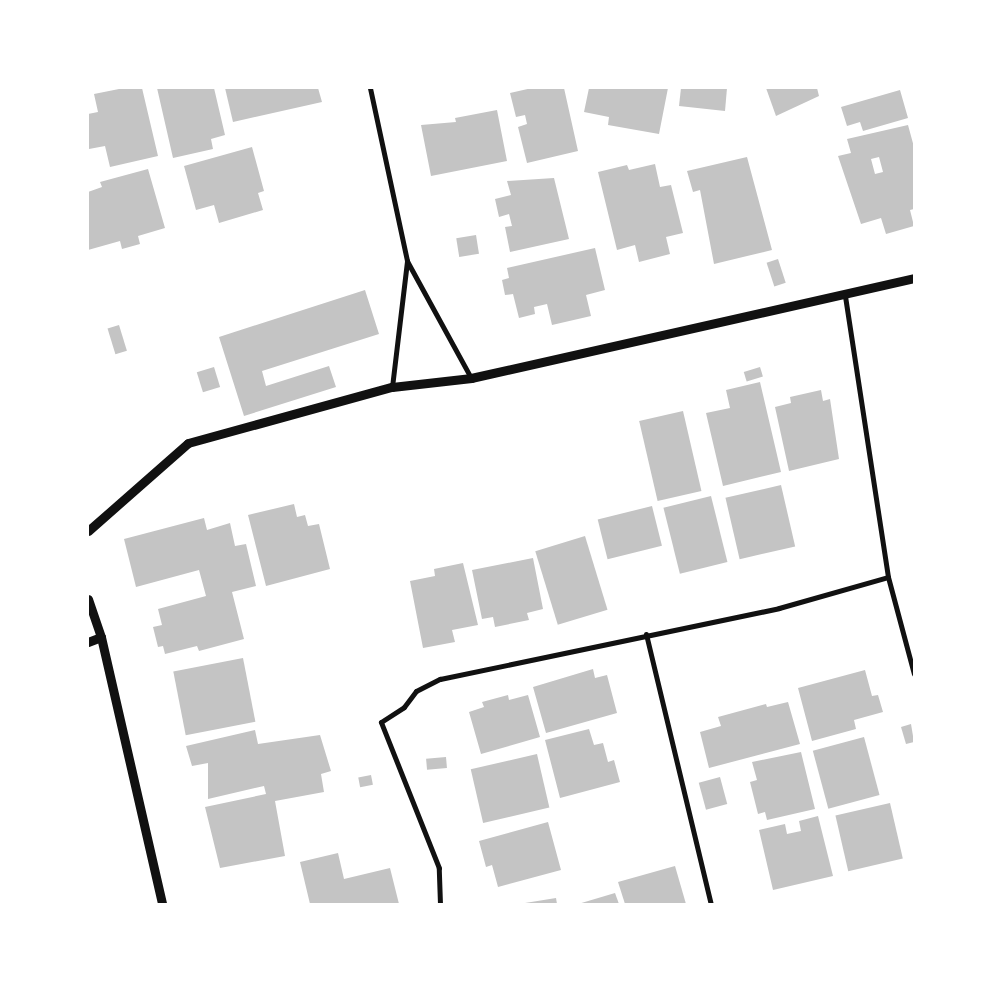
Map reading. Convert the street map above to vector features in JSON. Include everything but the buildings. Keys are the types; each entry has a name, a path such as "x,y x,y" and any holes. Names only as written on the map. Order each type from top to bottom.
{"street":[{"path":"370,88 407,261 471,378"},
{"path":"392,387 407,261"},
{"path":"88,531 188,444 392,387 471,378 845,296 914,278"},
{"path":"845,296 888,577 914,674"},
{"path":"440,904 439,868 381,722 404,707 416,691 440,679 646,634 779,608 888,577"},
{"path":"88,599 100,637 162,904"},
{"path":"646,634 711,904"},
{"path":"88,642 100,637"}]}
